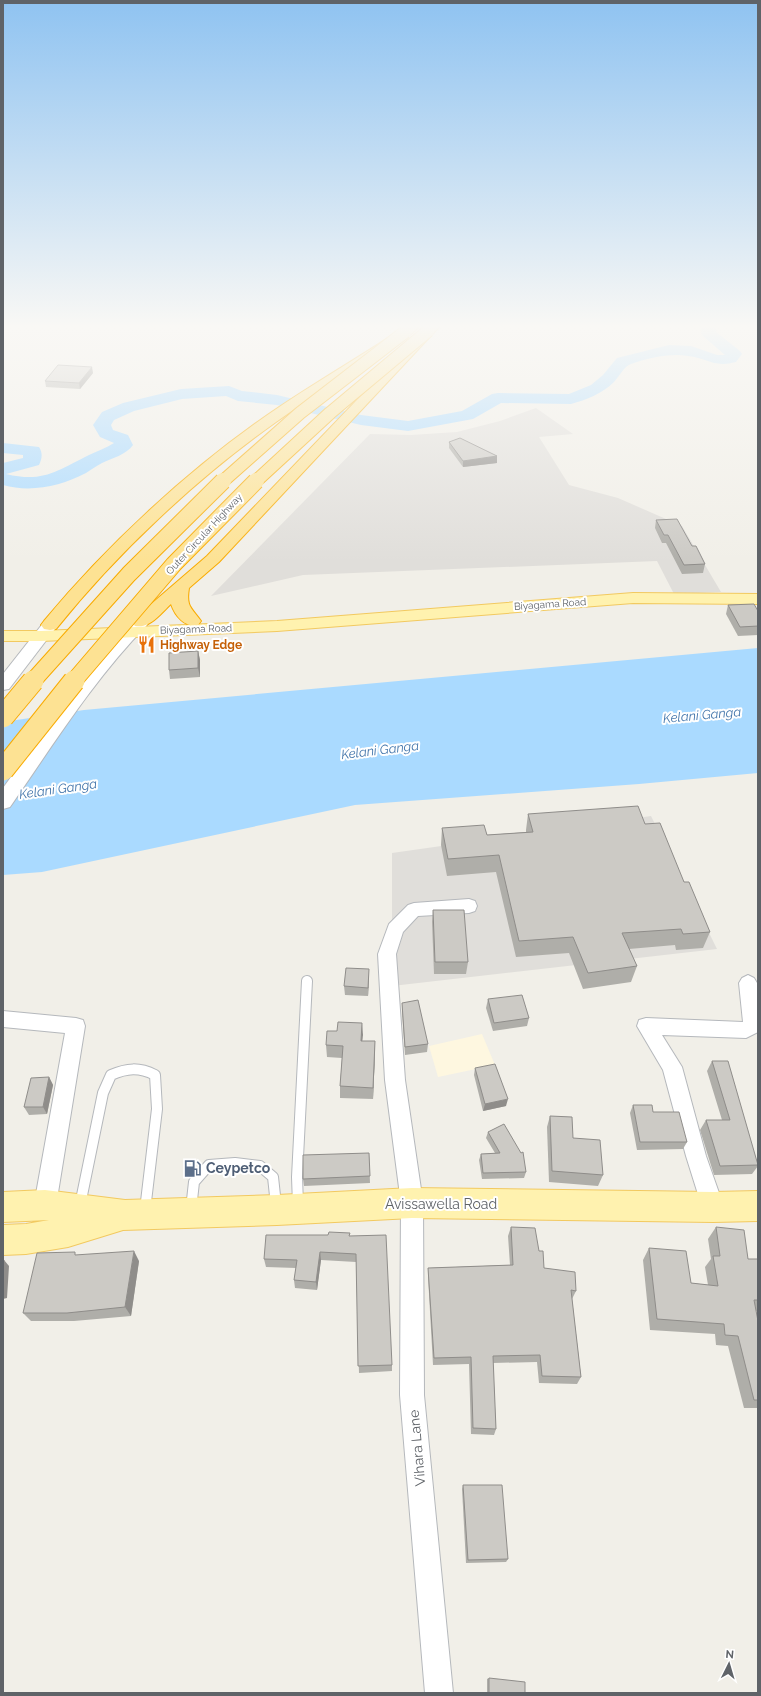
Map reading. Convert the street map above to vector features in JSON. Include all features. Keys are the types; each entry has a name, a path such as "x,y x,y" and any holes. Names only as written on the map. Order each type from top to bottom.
{"highway":[{"path":"45,631 67,604 102,567 151,519 225,455 292,405"},
{"name":"Outer Circular Highway","path":"3,717 98,609 214,490 309,405"},
{"name":"Outer Circular Highway","path":"3,770 57,701 138,604 236,500 293,445 338,405"},
{"path":"136,627 181,588 239,532 352,405"},
{"path":"181,588 178,598 180,609 192,621"}],"main road":[{"name":"Biyagama Road","path":"3,636 45,631 136,627 277,626 633,598 758,599"},
{"name":"Biyagama Road","path":"136,627 192,621 275,618 342,620"},
{"name":"Biyagama Road","path":"3,627 45,631"},
{"name":"Avissawella Road","path":"3,1207 45,1205 135,1215 287,1210 412,1203 712,1207 758,1206"},
{"name":"Avissawella Road","path":"3,1240 26,1239 68,1232 135,1215"}],"street":[{"path":"3,802 76,700 119,644 136,627"},
{"path":"3,685 45,631"},
{"name":"Vihara Lane","path":"439,1693 412,1395 412,1203 395,1080 387,954 395,929 414,910 469,906"},
{"path":"712,1207 696,1156 672,1067 646,1026 746,1030 754,1024 748,983"},
{"path":"3,1019 76,1026 45,1205"}],"lane":[{"path":"287,1210 297,1176 307,981"},
{"path":"79,1209 103,1093 111,1075 128,1068 139,1068 145,1069 155,1075 157,1109 135,1215"},
{"path":"190,1214 194,1182 209,1165 235,1163 260,1166 273,1177 287,1210"}],"shaded area":[{"path":"536,408 573,434 539,437 569,485 618,498 682,526 721,592 674,594 657,561 303,575 211,596 370,434 411,435 457,432 500,421"},
{"path":"651,816 717,949 392,986 392,853"},
{"path":"482,1034 495,1065 438,1077 429,1046"}],"water":[{"name":"Kelani Ganga","path":"758,648 758,773 639,784 355,805 42,872 3,875 3,722 84,710"}],"building":[{"path":"460,438 497,456 463,461 449,442"},
{"path":"677,519 692,546 696,546 705,564 684,565 668,535 664,535 656,520"},
{"path":"754,604 758,611 758,626 740,627 728,605"},
{"path":"198,651 198,668 169,670 169,653"},
{"path":"638,806 645,824 660,823 684,882 689,882 710,932 683,934 681,929 622,933 637,966 588,973 573,937 519,941 499,855 448,859 442,828 484,825 487,835 533,832 528,814"},
{"path":"433,910 464,910 468,962 435,962"},
{"path":"346,968 369,969 368,988 344,986"},
{"path":"522,995 529,1018 494,1023 488,999"},
{"path":"418,1000 428,1044 405,1047 402,1003"},
{"path":"338,1022 362,1023 361,1041 375,1041 373,1088 340,1086 343,1046 326,1045 327,1031 337,1031"},
{"path":"712,1061 728,1061 758,1165 720,1166 706,1120 730,1120"},
{"path":"495,1064 508,1099 485,1104 475,1068"},
{"path":"49,1077 43,1107 24,1107 31,1078"},
{"path":"633,1105 652,1105 653,1112 679,1112 687,1142 640,1142"},
{"path":"550,1116 572,1117 573,1138 600,1140 603,1175 552,1171"},
{"path":"504,1124 521,1153 523,1152 526,1172 483,1173 481,1154 500,1153 488,1132"},
{"path":"369,1153 370,1176 303,1179 303,1155"},
{"path":"511,1227 535,1228 539,1251 543,1251 544,1268 575,1272 576,1291 571,1290 581,1377 542,1376 540,1355 493,1356 496,1429 473,1428 471,1357 434,1358 428,1268 513,1265"},
{"path":"716,1227 744,1230 748,1259 758,1259 758,1300 754,1300 758,1321 758,1400 754,1400 738,1336 725,1335 724,1324 657,1319 649,1248 686,1251 691,1283 718,1286 713,1256 720,1256"},
{"path":"329,1232 350,1233 349,1236 386,1235 392,1365 358,1366 356,1254 320,1252 316,1282 294,1280 297,1260 264,1259 266,1235 328,1235"},
{"path":"134,1251 125,1307 67,1313 23,1313 37,1253 75,1252 75,1255"},
{"path":"4,1260 3,1288 3,1261"},
{"path":"463,1485 502,1485 508,1559 468,1560"},
{"path":"489,1678 525,1682 525,1693 489,1693"}],"waterway":[{"path":"3,479 12,482 30,483 58,478 78,470 94,460 113,452 124,445 122,439 106,433 102,425 108,416 129,407 139,405"},
{"path":"299,405 361,420 408,426 467,415 485,405"},
{"path":"3,448 33,451 32,461 3,469"}],"place":[{"name":"Highway Edge","path":"147,645"},
{"name":"Ceypetco","path":"193,1168"}]}
